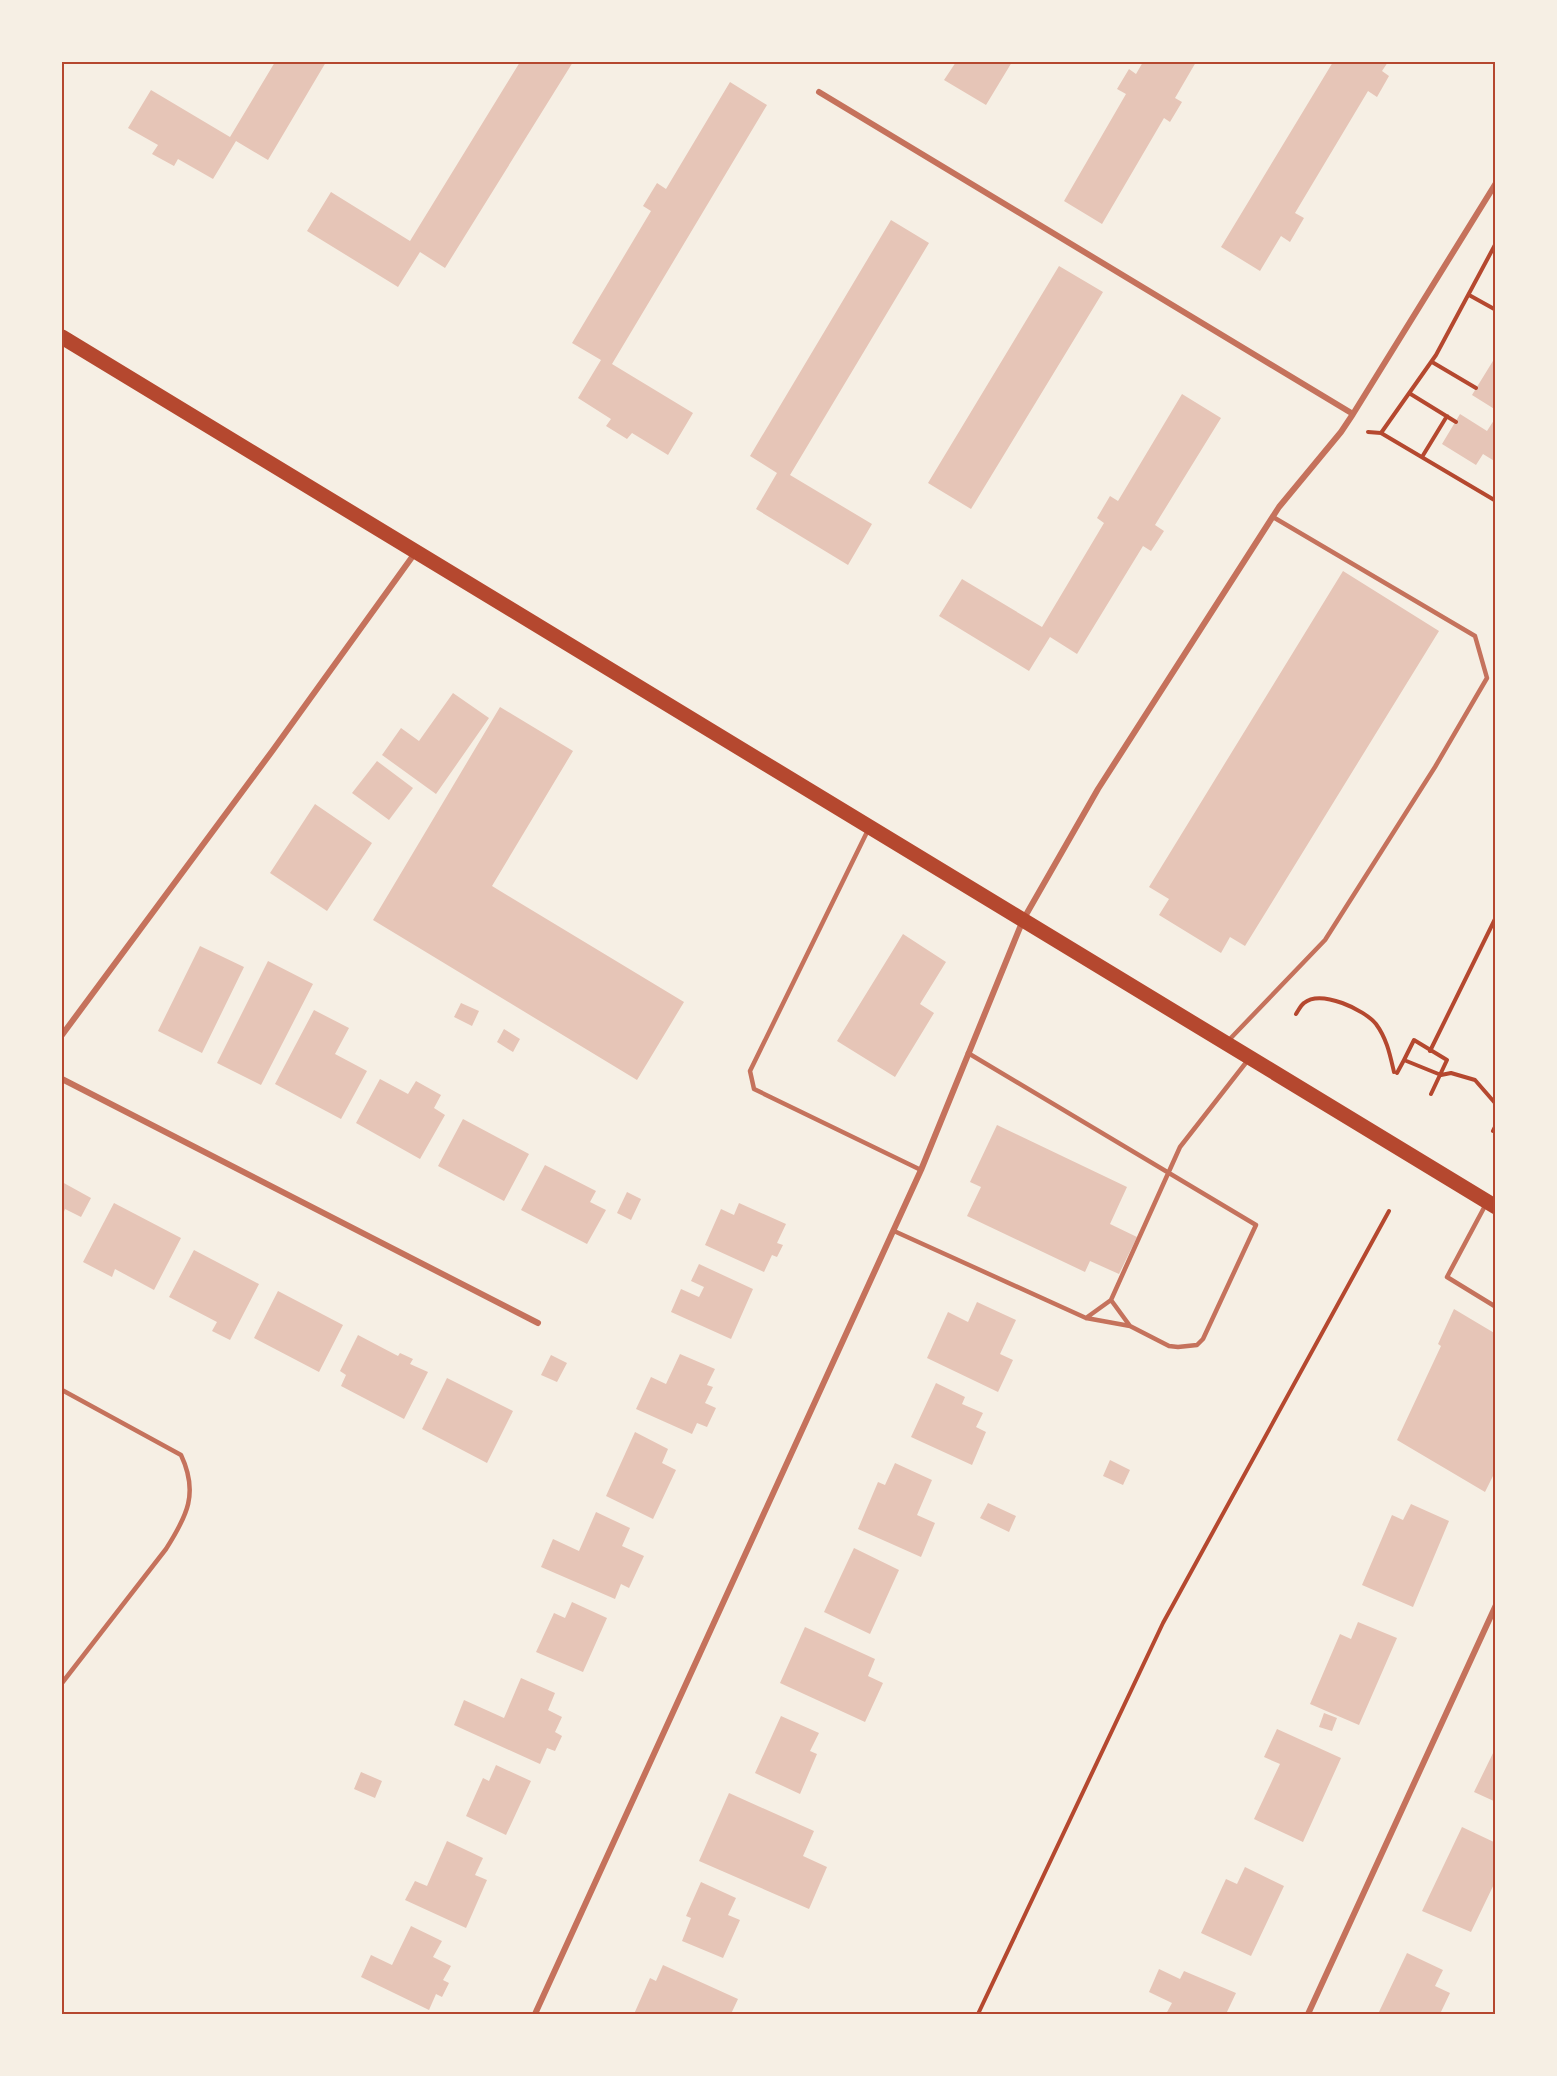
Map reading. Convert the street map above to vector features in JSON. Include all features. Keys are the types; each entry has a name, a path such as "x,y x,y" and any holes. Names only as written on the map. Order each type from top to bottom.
{"main road":[{"path":"62,337 1491,1204"}],"street":[{"path":"819,92 1353,414"},
{"path":"535,2014 894,1231 1023,920 1098,789 1274,517 1353,414 1496,183"},
{"path":"62,1035 416,552"},
{"path":"62,1079 538,1323"},
{"path":"1308,2014 1496,1605"}],"lane":[{"path":"1226,1043 1325,940 1435,767 1487,678 1475,636 1274,517"},
{"path":"870,827 750,1071 754,1089 921,1170"},
{"path":"894,1231 1086,1318 1130,1326 1169,1346 1187,1348 1197,1345 1208,1332 1256,1225 968,1053"},
{"path":"1086,1318 1111,1300 1180,1147 1250,1058"},
{"path":"1491,1204 1447,1277 1496,1307"},
{"path":"1111,1300 1130,1326"},
{"path":"62,1390 181,1455 189,1471 190,1492 181,1526 166,1549 62,1683"}],"path":[{"path":"1381,433 1432,362 1496,243"},
{"path":"1468,295 1496,310"},
{"path":"1432,362 1476,388"},
{"path":"1409,393 1456,422"},
{"path":"1422,457 1447,416"},
{"path":"1341,432 1381,433 1496,501"},
{"path":"1430,1051 1496,917"},
{"path":"1296,1014 1304,1003 1314,999 1334,1000 1363,1012 1375,1022 1385,1038 1395,1073 1414,1041 1447,1060 1431,1094"},
{"path":"1404,1060 1441,1075 1450,1073 1475,1080 1496,1107"},
{"path":"1493,1131 1496,1125"},
{"path":"978,2014 1162,1623 1389,1211"}],"building":[{"path":"275,62 326,62 268,160 236,141 213,179 178,159 174,166 152,154 158,145 128,128 151,90 230,137"},
{"path":"520,62 573,62 445,268 420,252 398,287 307,231 331,192 410,241"},
{"path":"956,62 1012,62 986,105 944,80"},
{"path":"1143,62 1196,62 1175,98 1182,102 1170,122 1164,118 1102,224 1064,201 1126,94 1117,89 1129,69 1136,74"},
{"path":"1333,62 1388,62 1382,71 1389,76 1377,97 1368,91 1295,213 1304,218 1290,242 1281,236 1260,271 1221,247"},
{"path":"730,82 767,105 612,364 693,413 668,455 632,433 627,439 606,426 611,419 578,398 601,360 572,343 651,211 643,206 657,183 666,189"},
{"path":"891,220 929,243 790,475 872,524 848,565 756,509 777,473 750,456"},
{"path":"1059,266 1103,292 971,509 928,483"},
{"path":"1496,356 1496,410 1472,395"},
{"path":"1182,394 1221,418 1155,525 1164,531 1151,551 1143,546 1077,654 1050,637 1029,671 939,616 962,579 1042,627 1104,523 1097,518 1110,496 1118,501"},
{"path":"1460,414 1487,431 1496,417 1496,462 1483,454 1476,465 1442,444"},
{"path":"1343,571 1439,631 1245,946 1230,937 1221,953 1159,915 1169,899 1149,887"},
{"path":"453,693 489,718 436,794 382,755 401,728 419,741"},
{"path":"500,707 573,751 492,886 684,1002 637,1080 373,920"},
{"path":"377,761 413,788 389,820 352,793"},
{"path":"315,804 372,843 327,911 270,873"},
{"path":"903,934 946,962 920,1004 934,1013 895,1077 837,1041"},
{"path":"200,946 244,967 202,1053 158,1031"},
{"path":"268,961 313,984 261,1085 217,1063"},
{"path":"461,1003 479,1011 472,1026 454,1017"},
{"path":"314,1010 349,1028 335,1054 367,1071 341,1119 275,1084"},
{"path":"504,1029 520,1039 513,1052 497,1042"},
{"path":"380,1079 408,1094 416,1081 441,1095 434,1108 445,1115 420,1159 356,1123"},
{"path":"463,1119 529,1154 504,1201 438,1166"},
{"path":"997,1125 1127,1187 1110,1224 1137,1237 1119,1274 1090,1261 1085,1272 967,1216 981,1187 970,1182"},
{"path":"545,1165 596,1191 590,1202 606,1210 587,1244 521,1210"},
{"path":"62,1182 91,1198 81,1217 65,1209 62,1217"},
{"path":"627,1192 641,1199 631,1220 617,1213"},
{"path":"114,1203 181,1238 154,1290 115,1269 112,1277 83,1262"},
{"path":"739,1203 786,1224 777,1243 783,1245 777,1257 772,1255 764,1272 705,1245 721,1209 734,1215"},
{"path":"194,1250 259,1284 230,1340 212,1331 217,1322 169,1297"},
{"path":"699,1264 753,1289 731,1339 671,1312 681,1289 699,1297 704,1287 691,1281"},
{"path":"278,1291 343,1325 319,1372 254,1338"},
{"path":"977,1302 1016,1320 1000,1354 1013,1360 998,1392 927,1358 948,1312 968,1322"},
{"path":"1454,1309 1496,1334 1496,1470 1485,1492 1397,1440 1441,1346 1438,1344"},
{"path":"358,1335 398,1356 400,1353 413,1359 410,1364 428,1372 404,1419 341,1386 346,1375 340,1371"},
{"path":"680,1354 715,1369 707,1385 713,1387 705,1403 716,1408 707,1427 697,1423 692,1434 636,1409 651,1377 666,1384"},
{"path":"551,1355 567,1363 557,1382 541,1375"},
{"path":"447,1378 513,1411 487,1463 422,1429"},
{"path":"936,1383 965,1397 962,1404 983,1413 976,1427 986,1432 972,1465 911,1437"},
{"path":"635,1432 668,1449 662,1463 676,1470 653,1519 606,1496"},
{"path":"1110,1460 1130,1470 1123,1485 1103,1476"},
{"path":"895,1463 932,1480 917,1515 935,1523 921,1557 858,1529 878,1482 885,1485"},
{"path":"988,1503 1016,1516 1009,1532 980,1518"},
{"path":"1411,1504 1449,1521 1413,1607 1362,1585 1392,1515 1403,1520"},
{"path":"596,1512 630,1528 622,1546 644,1556 629,1588 621,1584 615,1599 541,1567 553,1539 579,1551"},
{"path":"854,1548 899,1570 870,1634 824,1612"},
{"path":"572,1602 607,1618 583,1672 536,1652 554,1613 565,1618"},
{"path":"1358,1622 1397,1638 1359,1725 1310,1704 1340,1634 1351,1639"},
{"path":"805,1627 875,1659 868,1676 883,1683 865,1722 780,1683"},
{"path":"521,1678 555,1693 548,1710 562,1717 555,1732 562,1736 555,1751 547,1748 540,1764 454,1725 464,1700 504,1718"},
{"path":"1324,1713 1337,1718 1332,1731 1319,1727"},
{"path":"781,1716 819,1733 810,1751 817,1754 800,1794 755,1773"},
{"path":"1277,1729 1341,1758 1303,1842 1254,1819 1280,1764 1264,1757"},
{"path":"1496,1747 1496,1802 1474,1792"},
{"path":"496,1765 531,1781 506,1835 466,1816 483,1778 489,1781"},
{"path":"361,1772 382,1781 375,1798 354,1789"},
{"path":"729,1793 814,1831 803,1856 827,1867 809,1909 699,1861"},
{"path":"1462,1827 1496,1843 1496,1880 1471,1932 1422,1911"},
{"path":"447,1841 483,1858 475,1875 487,1880 466,1928 405,1900 415,1881 427,1886"},
{"path":"1245,1867 1284,1886 1251,1956 1201,1933 1226,1879 1237,1884"},
{"path":"701,1882 736,1898 728,1915 740,1920 723,1958 682,1941 691,1918 686,1916"},
{"path":"411,1926 442,1941 433,1957 451,1966 443,1980 449,1983 442,1997 436,1994 429,2010 361,1977 371,1955 392,1965"},
{"path":"1407,1953 1443,1970 1435,1986 1450,1993 1440,2014 1378,2014"},
{"path":"663,1965 738,1999 731,2014 634,2014 650,1978 656,1981"},
{"path":"1159,1969 1180,1979 1184,1971 1236,1993 1226,2014 1166,2014 1172,2003 1149,1992"}]}
